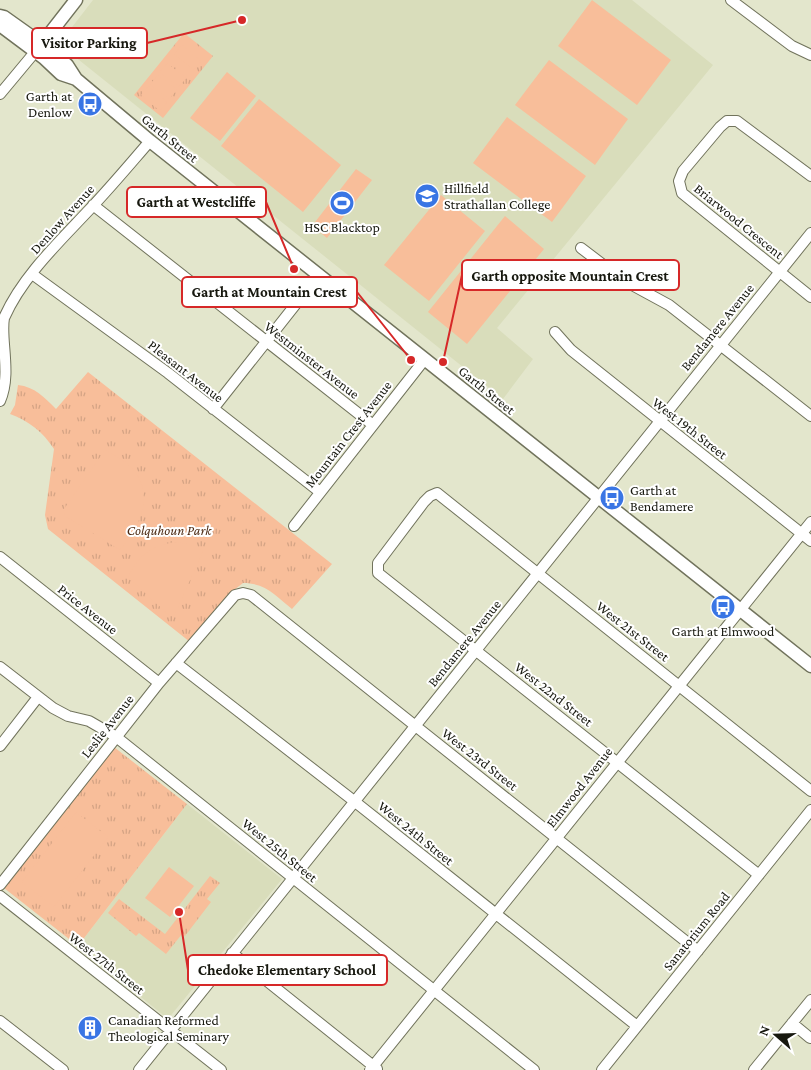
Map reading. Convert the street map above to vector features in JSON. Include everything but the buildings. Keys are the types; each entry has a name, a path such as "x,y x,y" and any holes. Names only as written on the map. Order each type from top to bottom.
{"main road":[{"path":"38,48 76,0"},
{"name":"Garth Street","path":"0,16 4,16 38,48 61,74 76,79 318,276 811,666"},
{"name":"Garth Street","path":"0,25 38,48"}],"street":[{"path":"731,0 792,46 811,55"},
{"path":"0,94 38,48"},
{"name":"Briarwood Crescent","path":"811,176 745,127 736,122 727,121 683,171 679,181 682,193 811,297"},
{"name":"Denlow Avenue","path":"2,319 42,260 150,141"},
{"name":"Westminster Avenue","path":"93,205 373,425"},
{"name":"Bendamere Avenue","path":"139,1070 811,233"},
{"path":"581,248 623,280 669,305 811,416"},
{"name":"Pleasant Avenue","path":"32,274 168,373 320,492"},
{"path":"213,409 318,276"},
{"path":"0,401 4,386 5,367 2,319"},
{"name":"West 19th Street","path":"555,332 571,350 811,541"},
{"name":"Mountain Crest Avenue","path":"294,526 424,359"},
{"name":"West 21st Street","path":"378,573 378,563 424,502 430,496 437,493 811,791"},
{"name":"Elmwood Avenue","path":"374,1069 433,990 811,522"},
{"name":"Price Avenue","path":"0,556 159,683"},
{"name":"West 22nd Street","path":"378,573 759,875"},
{"name":"Leslie Avenue","path":"0,885 115,736 159,683 235,595 243,593"},
{"name":"West 23rd Street","path":"243,593 251,595 698,950"},
{"name":"West 24th Street","path":"176,663 354,801 637,1026"},
{"name":"West 25th Street","path":"0,667 53,708 68,716 89,721 115,736 534,1070"},
{"path":"0,746 38,697"},
{"name":"Sanatorium Road","path":"602,1070 810,813"},
{"name":"West 27th Street","path":"0,896 221,1070"},
{"path":"232,953 374,1069"},
{"path":"754,1070 811,1000"},
{"path":"0,1021 63,1070"},
{"path":"792,1023 810,1038"}],"shaded area":[{"name":"Hillfield Strathallan College","path":"93,0 632,0 713,65 497,328 533,359 503,399 59,44"},
{"path":"187,804 282,879 168,1019 78,946"}],"green space":[{"path":"592,0 671,60 637,105 558,46"},
{"path":"184,33 213,56 163,118 134,95"},
{"path":"182,45 201,61 194,70 174,54"},
{"path":"549,60 628,119 595,165 515,105"},
{"path":"167,63 186,78 179,87 160,72"},
{"path":"227,72 256,96 220,141 190,118"},
{"path":"158,75 177,90 169,99 150,84"},
{"path":"148,86 167,102 160,111 141,95"},
{"path":"259,99 341,165 303,212 221,146"},
{"path":"507,117 586,176 552,222 473,163"},
{"name":"HSC Blacktop","path":"356,169 372,180 327,238 312,226"},
{"path":"441,195 485,231 429,301 384,265"},
{"path":"505,216 544,249 467,344 428,312"},
{"name":"Colquhoun Park","path":"88,372 332,564 292,609 276,595 264,588 258,585 243,583 234,590 190,642 48,529 45,515 54,449 35,428 10,414 15,405 18,385 34,390 56,409"},
{"path":"105,450 131,467 139,477 143,488 144,499 139,520 134,531 120,550 65,516 64,509"},
{"path":"174,542 189,544 203,551 175,614 169,615 128,577 136,563 151,549"},
{"path":"114,747 187,804 78,946 4,888"},
{"path":"76,812 108,837 54,907 22,882"},
{"path":"169,867 194,886 170,917 145,898"},
{"path":"210,876 220,883 207,899 211,902 185,936 182,934 166,954 139,933 136,936 108,913 119,899 165,934"}],"place":[{"name":"Visitor Parking","path":"242,20"},
{"name":"Garth at Denlow","path":"90,104"},
{"name":"Hillfield Strathallan College","path":"427,196"},
{"name":"HSC Blacktop","path":"342,203"},
{"name":"Garth at Westcliffe","path":"294,269"},
{"name":"Garth at Mountain Crest","path":"411,360"},
{"name":"Garth opposite Mountain Crest","path":"443,362"},
{"name":"Garth at Bendamere","path":"612,498"},
{"name":"Garth at Elmwood","path":"723,607"},
{"name":"Chedoke Elementary School","path":"179,912"},
{"name":"Canadian Reformed Theological Seminary","path":"90,1028"}]}
